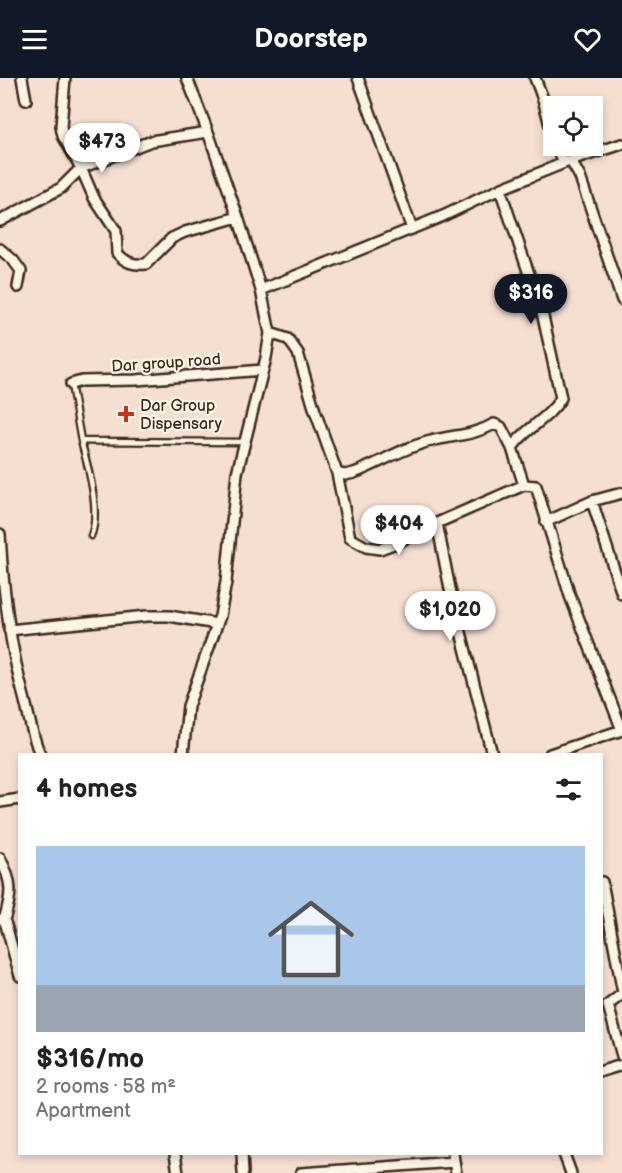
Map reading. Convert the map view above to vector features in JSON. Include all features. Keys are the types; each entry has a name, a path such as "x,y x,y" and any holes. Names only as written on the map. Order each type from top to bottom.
{"street":[{"path":"22,78 26,100"},
{"path":"65,78 61,127 63,136 94,198 116,231 117,253 123,260 130,264 146,264 172,238 184,232 238,218"},
{"path":"183,753 188,706 217,624 226,582 233,503 244,442 270,333 261,290 238,218 187,78"},
{"path":"358,78 412,229"},
{"path":"535,78 543,99"},
{"path":"0,221 61,188 81,168 150,141 208,132"},
{"path":"261,290 412,229 500,189 622,144"},
{"path":"564,156 580,177 622,300"},
{"path":"500,189 542,312 561,398 554,410 521,437 512,448"},
{"path":"0,249 13,260 21,271 18,287"},
{"path":"270,333 288,339 298,352 315,411 337,473 348,535 352,541 366,547 380,549 524,485 536,486 570,596 622,730 556,753"},
{"name":"Dar group road","path":"71,384 82,381 136,380 263,370"},
{"path":"337,473 345,475 354,473 412,447 432,440 479,432 494,424 501,427 512,448 524,485"},
{"path":"546,522 592,501 622,493"},
{"path":"592,501 622,594"},
{"path":"436,523 450,590 492,753"},
{"path":"0,534 3,593 17,675 40,753"},
{"path":"9,630 147,616 169,616 217,624"},
{"path":"0,802 18,799"},
{"path":"0,858 10,878 11,893 2,919 18,970"},
{"path":"603,894 606,919 622,988"},
{"path":"622,994 608,1005 622,1056"},
{"path":"603,1071 622,1065"},
{"path":"175,1155 178,1173"},
{"path":"242,1155 243,1173"},
{"path":"564,1155 571,1173"},
{"path":"301,1173 454,1158 456,1173"}],"lane":[{"path":"71,384 87,464 95,520 91,536"},
{"path":"81,441 244,442"}],"place":[{"name":"Dar Group Dispensary","path":"126,414"}]}
